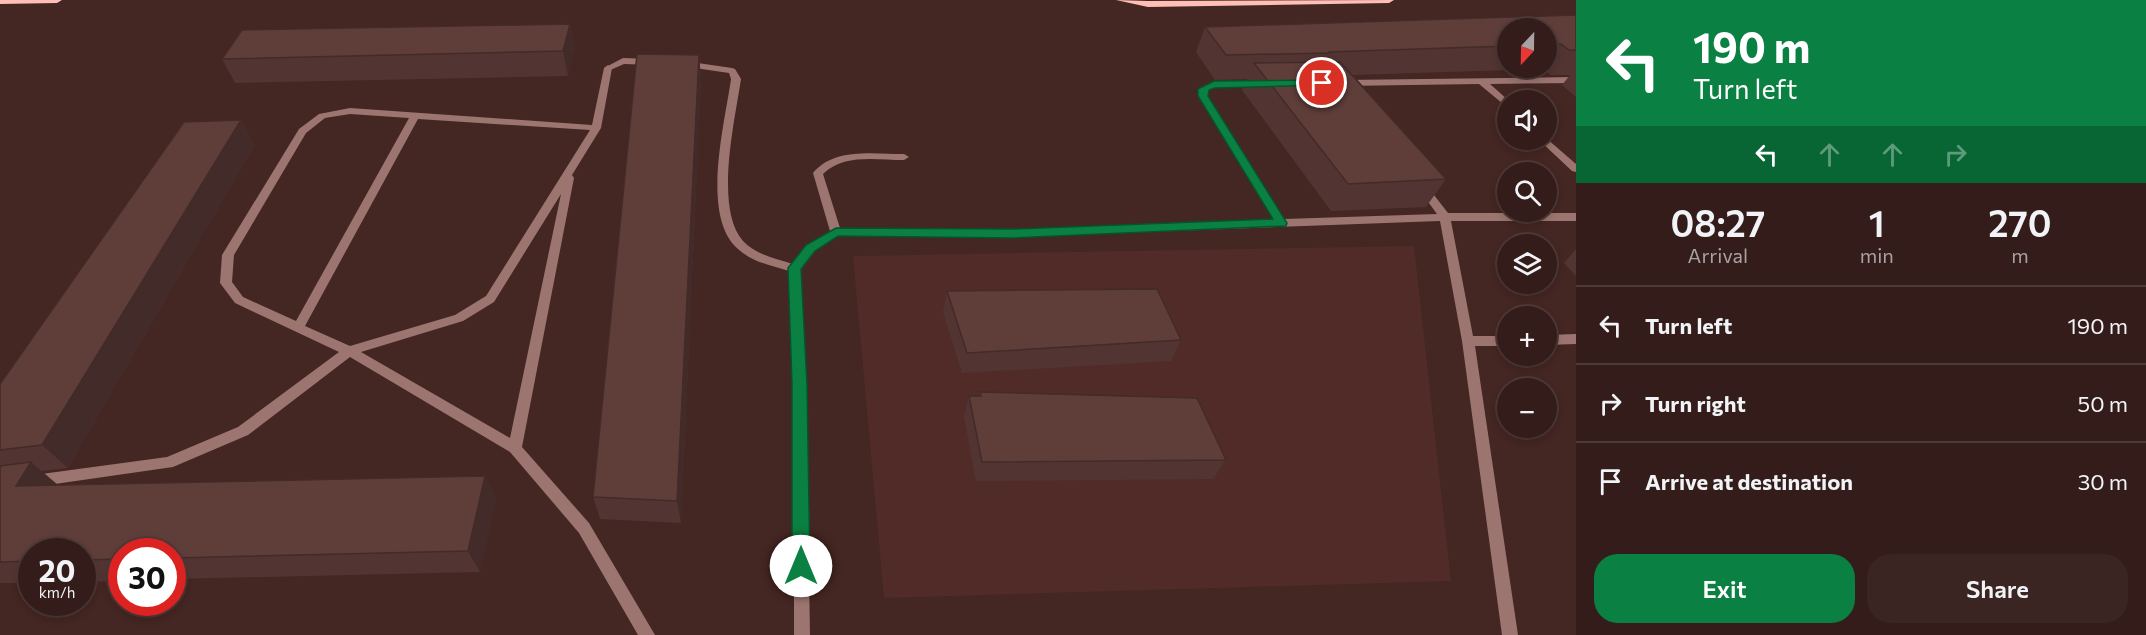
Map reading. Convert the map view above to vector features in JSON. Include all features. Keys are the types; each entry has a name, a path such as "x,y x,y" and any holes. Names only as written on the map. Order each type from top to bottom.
{"main road":[{"path":"0,1 57,0"},
{"path":"1121,0 1148,4 1389,0"}],"street":[{"path":"22,482 168,463 243,431 349,351 459,318 490,299 596,128 608,68 622,61 667,63"},
{"path":"678,64 732,71 736,79 721,200 725,223 739,244 765,260 795,268"},
{"path":"1342,86 1576,80"},
{"path":"1482,81 1497,95"},
{"path":"1273,84 1214,85 1204,89 1203,96 1281,223"},
{"path":"596,128 350,111 321,116 302,131 228,255 226,283 239,300 349,351 515,448 584,528 647,635"},
{"path":"299,326 414,117"},
{"path":"1555,150 1576,169"},
{"path":"836,232 818,174 825,165 839,159 904,157"},
{"path":"515,448 571,170"},
{"path":"1418,181 1445,217 1468,341 1510,635"},
{"path":"802,635 800,384 795,268 811,248 836,232 1013,233 1445,217 1576,218"},
{"path":"1557,340 1576,339"},
{"path":"1468,341 1497,341"}],"shaded area":[{"path":"1414,246 1451,581 884,598 853,256"}],"building":[{"path":"1576,15 1576,50 1569,50 1557,44 1557,18 1497,18 1497,46 1330,53 1226,55 1205,27"},
{"path":"570,24 563,51 222,59 242,30"},
{"path":"637,54 699,55 677,501 593,497"},
{"path":"1340,62 1446,179 1348,184 1254,63"},
{"path":"241,120 42,445 0,450 0,384 184,122"},
{"path":"1157,289 1181,340 967,353 947,291"},
{"path":"980,392 1197,398 1226,460 982,462 969,396 981,396"},
{"path":"31,462 16,486 485,476 468,551 186,558 186,538 108,538 108,559 96,560 96,538 18,538 18,561 0,562 0,466"}],"route":[{"path":"801,566 800,384 795,268 811,248 836,232 1013,233 1281,223 1203,96 1204,89 1214,85 1322,83"}]}
